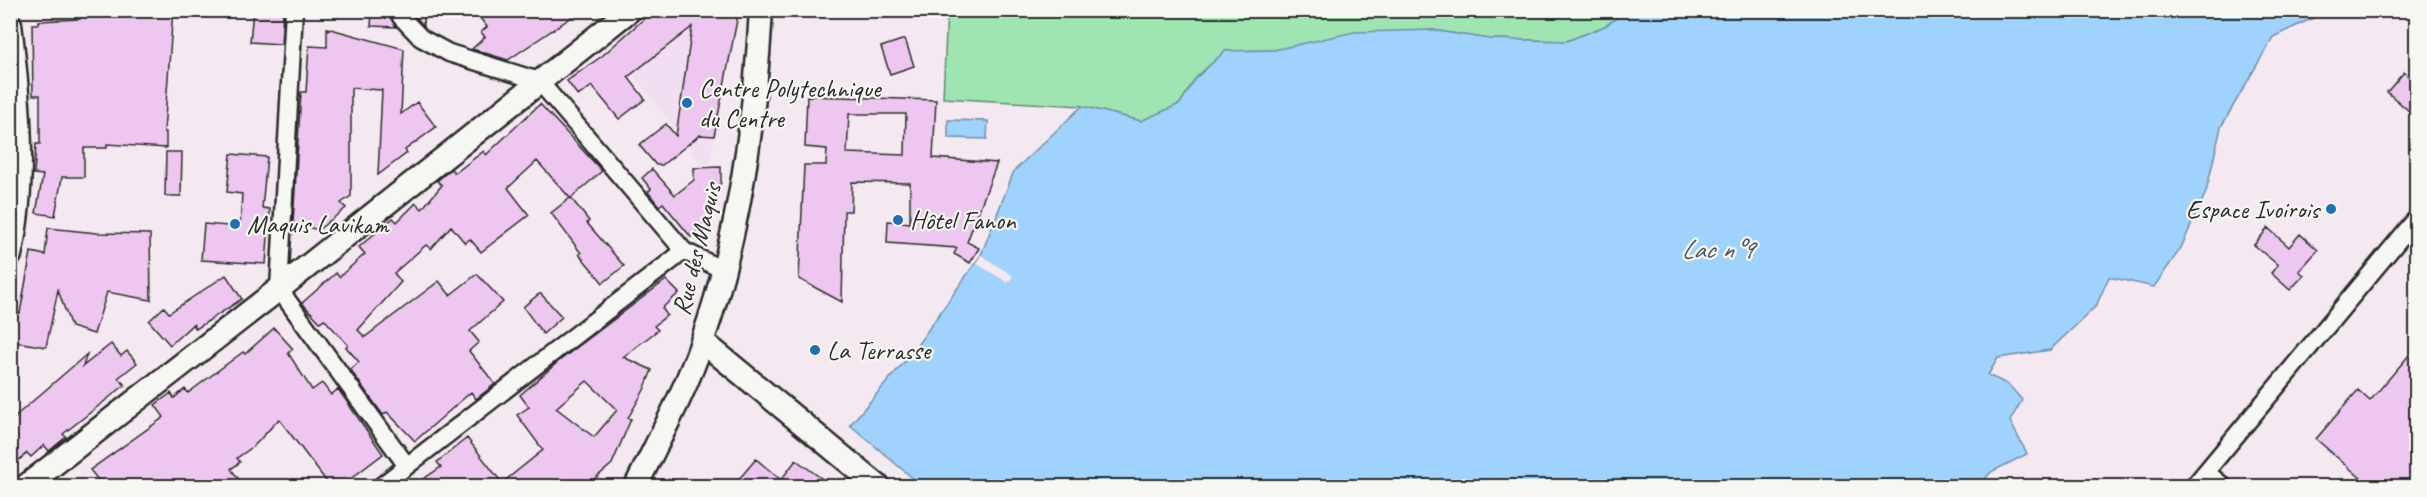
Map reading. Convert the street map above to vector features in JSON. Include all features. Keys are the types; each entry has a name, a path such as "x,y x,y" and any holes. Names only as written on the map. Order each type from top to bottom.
{"street":[{"path":"294,10 279,290 407,466"},
{"path":"399,10 401,17 421,38 449,52 539,81 684,251 723,270"},
{"path":"26,486 279,290 630,10"},
{"name":"Rue des Maquis","path":"636,486 678,401 702,341 723,270 747,152 759,54 761,10"},
{"path":"10,24 19,114 19,176 10,255"},
{"path":"2194,486 2416,219"},
{"path":"381,486 684,251"},
{"path":"702,341 878,486"},
{"path":"2207,472 2223,486"}],"shaded area":[{"name":"Centre Polytechnique du Centre","path":"654,11 739,11 711,161 703,166 612,47"}],"green space":[{"path":"947,11 1628,11 1605,26 1567,41 1489,39 1432,30 1314,43 1274,50 1225,51 1195,79 1180,104 1141,121 1082,106 943,98"}],"water":[{"name":"Lac n°9","path":"1628,10 2328,11 2273,37 2221,127 2206,192 2181,248 2154,287 2109,277 2096,306 2050,350 1998,358 1988,375 2009,385 2022,400 2010,421 2027,454 1991,472 1979,486 922,486 850,425 911,354 981,255 1014,171 1082,106 1141,121 1180,104 1195,79 1225,51 1274,50 1354,32 1432,30 1489,39 1567,41 1605,26"},
{"path":"948,120 988,121 987,139 948,138"}],"pier":[{"path":"981,255 1013,276 1008,283 976,263"}],"building":[{"path":"173,10 164,132 166,132 166,148 107,144 107,148 84,148 84,177 62,177 55,216 36,213 43,175 34,174 36,144 40,144 40,95 33,95 32,24 39,24 39,21 80,19 79,11"},
{"path":"253,10 283,10 281,44 250,42"},
{"path":"474,10 582,10 508,60 472,49 485,37 481,32 487,27"},
{"name":"Centre Polytechnique du Centre","path":"654,10 739,10 714,136 700,135 662,165 656,165 639,145 666,124 676,136 692,27 628,77 645,99 619,119 592,86 578,96 567,81 602,56"},
{"path":"372,12 389,12 396,27 371,26"},
{"path":"411,12 423,13 424,26"},
{"path":"327,28 404,49 401,114 417,102 436,127 405,150 407,153 378,175 382,90 351,88 351,196 341,203 346,208 318,230 293,223 301,92 306,92 309,46 327,47"},
{"path":"905,39 914,66 890,74 881,47"},
{"path":"2404,72 2416,83 2416,117 2387,92"},
{"path":"807,96 936,100 933,158 997,163 967,242 979,248 970,263 954,254 957,248 887,243 888,221 910,223 910,183 852,182 851,211 844,211 842,302 799,279 804,165 826,165 827,149 805,147","holes":["849,114 906,114 905,155 847,153"]},
{"path":"540,104 602,171 571,198 589,221 587,223 624,266 603,283 579,254 581,253 551,213 570,198 537,161 508,188 529,215 481,252 470,239 465,243 451,226 431,249 426,245 394,273 401,282 358,330 365,337 439,281 450,295 477,274 503,302 470,331 479,342 469,351 495,384 476,399 471,392 415,441 387,412 383,415 354,375 351,369 359,362 346,347 348,345 324,319 320,322 302,303 336,273 339,277 365,254 359,247 393,218 397,222 416,203 422,209 442,185 437,181 451,169 455,173 484,151 486,155"},
{"path":"166,152 182,152 181,196 165,196"},
{"path":"231,154 267,157 262,208 270,209 266,264 201,260 204,224 240,227 242,194 227,192"},
{"path":"721,167 721,182 710,206 715,212 691,237 663,203 659,206 648,192 651,189 642,178 652,169 675,195 694,180 694,168"},
{"path":"48,228 97,233 150,234 151,300 107,292 94,334 71,327 58,290 46,347 10,341 10,311 20,313 31,252 45,255"},
{"path":"2268,228 2289,247 2300,234 2318,250 2299,271 2304,275 2290,290 2271,273 2278,265 2254,245"},
{"path":"226,275 242,299 196,329 193,324 170,345 149,321 164,307 169,313"},
{"path":"666,280 679,293 662,308 667,315 654,326 658,330 623,357 652,370 628,418 631,419 612,464 586,486 413,486 441,467 437,462 467,438 502,483 543,450 517,415 529,407 520,395 559,361","holes":["587,381 617,410 594,437 556,408"]},
{"path":"539,294 562,317 543,334 523,307"},
{"path":"274,328 293,349 288,353 312,390 322,383 331,395 338,389 383,454 341,486 330,486 279,419 254,446 237,458 240,462 231,469 244,486 103,486 90,470 164,417 155,405 171,393 174,398 185,389 188,393 243,352 245,354"},
{"path":"111,344 121,356 127,351 137,363 118,378 125,385 63,434 66,437 49,451 44,445 31,457 27,453 10,468 10,424 19,413 87,354 83,366"},
{"path":"2416,347 2416,486 2370,486 2316,439 2358,390 2370,401"},
{"path":"756,459 781,480 796,460 832,486 733,486"}],"place":[{"name":"Centre Polytechnique du Centre","path":"687,103"},
{"name":"Espace Ivoirois","path":"2331,209"},
{"name":"Hôtel Fanon","path":"898,220"},
{"name":"Maquis Lavikam","path":"235,224"},
{"name":"La Terrasse","path":"815,350"}]}
